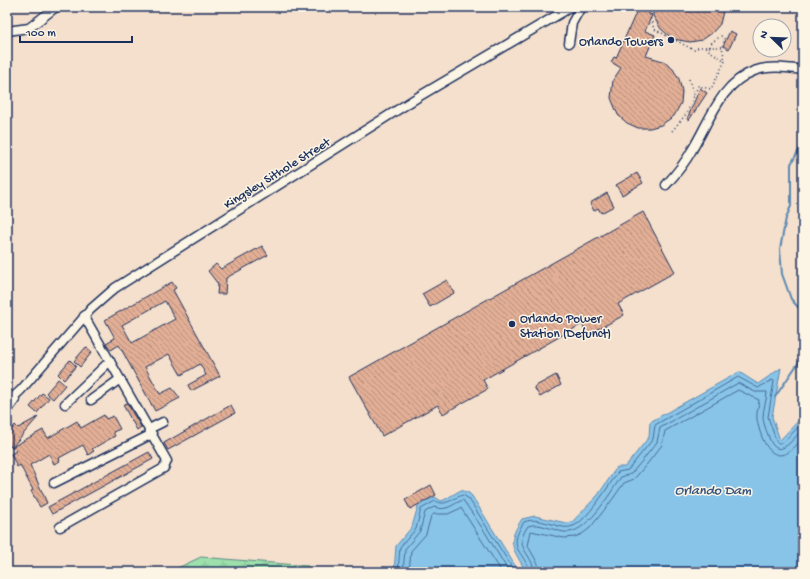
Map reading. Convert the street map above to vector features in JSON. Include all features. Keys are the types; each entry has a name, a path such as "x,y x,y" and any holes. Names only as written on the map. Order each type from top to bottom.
{"street":[{"path":"7,31 29,28 56,7"},
{"name":"Kingsley Sithole Street","path":"7,403 21,390 84,316 115,288 418,97 571,7"},
{"path":"569,43 572,23 581,7"},
{"path":"666,185 692,150 722,96 737,80 756,70 765,68 803,70"},
{"path":"60,527 164,468 167,460 84,316"},
{"path":"65,404 110,361"},
{"path":"91,400 120,378"},
{"name":"Kingsley Sithole Street","path":"7,411 21,390"},
{"path":"54,483 150,431 162,422"}],"path":[{"path":"647,7 654,29 694,50 704,47 722,47"},
{"path":"672,131 687,113 698,86 711,89 725,61 722,47 725,39 721,36 712,42 710,47"},
{"path":"704,47 725,61"},
{"path":"689,79 694,95"}],"green space":[{"path":"201,557 308,566 310,572 169,572"}],"water":[{"name":"Orlando Dam","path":"781,368 772,417 780,440 803,416 803,572 526,572 513,546 514,535 522,519 535,516 566,523 572,522 598,495 617,467 625,467 649,437 650,422 739,372 758,384"},
{"path":"461,490 472,496 519,572 394,572 396,546 412,527 418,506 435,497 441,501 444,500"}],"building":[{"path":"653,7 724,7 720,24 712,33 702,40 690,42 673,39 661,29 653,16"},
{"path":"638,8 652,15 645,31 655,35 646,56 663,61 673,69 679,79 682,91 681,103 674,116 661,125 650,128 638,128 627,123 618,115 611,98 613,80 621,68 611,62 614,57 616,58"},
{"path":"730,31 736,34 729,49 723,46"},
{"path":"700,88 707,93 689,120 687,119"},
{"path":"637,173 643,183 622,195 616,185"},
{"path":"607,193 614,206 601,213 598,208 594,211 590,203"},
{"name":"Orlando Power Station (Defunct)","path":"643,212 675,272 618,304 624,315 608,324 587,334 582,324 483,380 488,389 443,414 438,405 382,436 349,377"},
{"path":"262,246 268,255 226,278 225,294 217,294 218,284 208,271 216,264 221,269"},
{"path":"447,280 454,293 430,307 422,294"},
{"path":"172,282 176,288 173,290 220,376 191,391 188,385 206,375 200,364 181,375 169,354 145,367 160,394 172,388 180,398 155,411 119,345 111,350 106,343 115,338 105,320","holes":["165,301 175,319 132,343 122,325"]},
{"path":"86,347 92,352 80,367 74,361"},
{"path":"70,360 76,366 64,380 58,374"},
{"path":"556,375 561,385 540,397 534,387"},
{"path":"58,379 65,385 53,399 46,393"},
{"path":"42,393 49,398 37,413 30,407"},
{"path":"127,403 141,427 137,430 123,405"},
{"path":"231,405 235,413 168,450 164,443"},
{"path":"104,415 106,419 113,416 120,429 113,432 115,436 92,449 94,451 88,455 83,445 59,458 60,461 54,464 49,454 30,465 47,503 40,507 31,491 33,490 20,465 17,467 11,454 16,451 12,447 43,430 48,438 77,421 81,428"},
{"path":"38,417 12,447 7,443 7,435 15,425 18,428"},
{"path":"149,452 153,459 52,514 48,507"},
{"path":"431,485 436,495 410,509 405,500"}],"waterway":[{"path":"803,143 791,164 791,206 786,218 780,249 782,274 791,299 803,313"},
{"path":"775,397 803,356"}],"place":[{"name":"Orlando Towers","path":"671,40"},
{"name":"Orlando Power Station (Defunct)","path":"512,324"}]}
